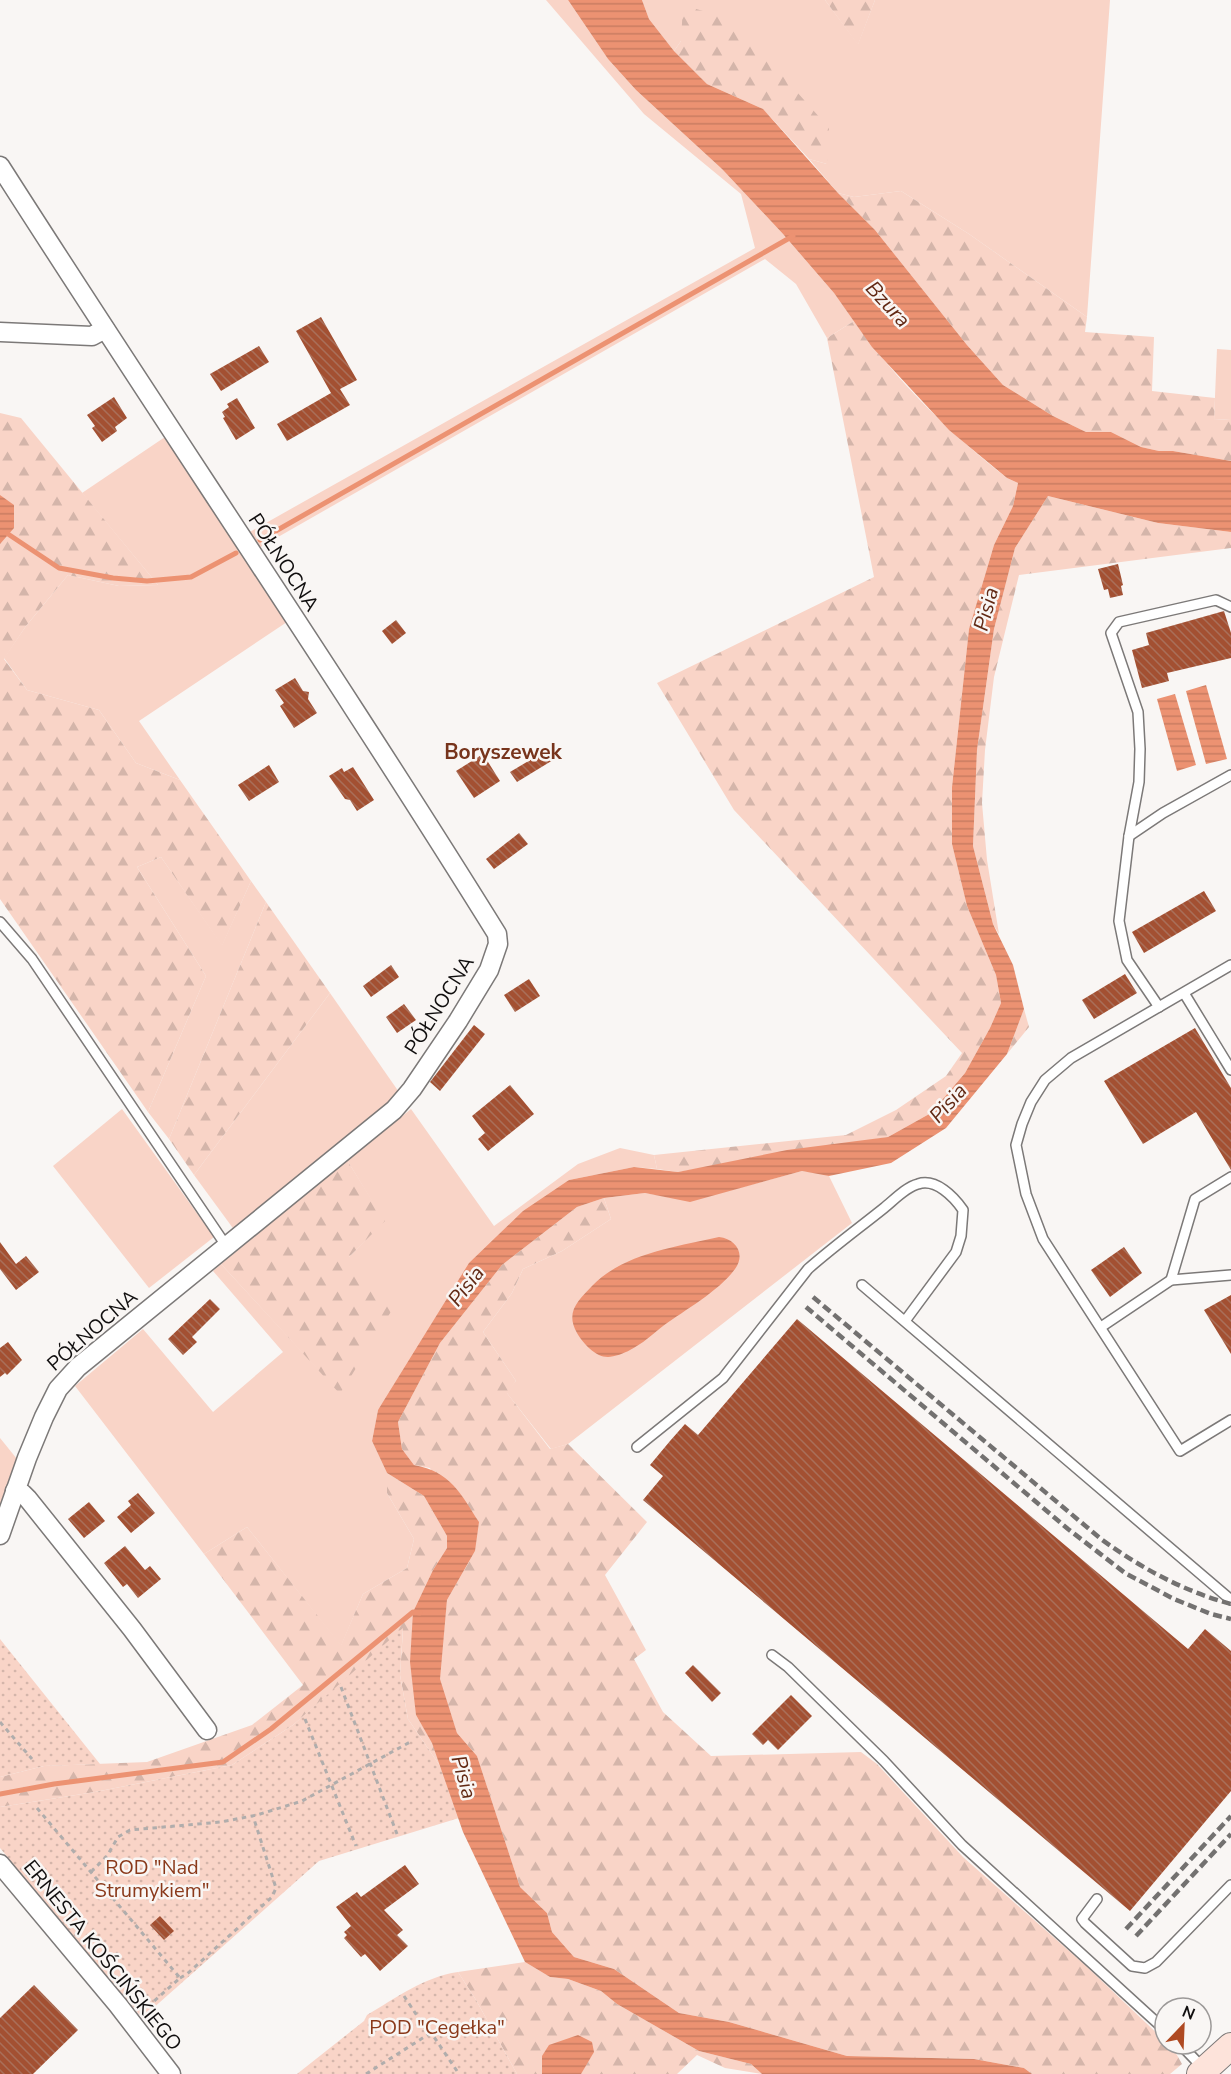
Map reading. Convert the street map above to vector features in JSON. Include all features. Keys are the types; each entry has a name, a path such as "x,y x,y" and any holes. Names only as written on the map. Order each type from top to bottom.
{"main road":[{"path":"1202,2072 1231,2046"}],"street":[{"name":"PÓŁNOCNA","path":"0,166 434,832 497,934 498,944 489,970 412,1089 394,1110 78,1367 58,1389 31,1448 0,1535"},
{"path":"0,332 92,336 105,329"},
{"path":"15,1491 28,1499 125,1620 207,1730"},
{"name":"ERNESTA KOŚCIŃSKIEGO","path":"0,1864 171,2074"}],"lane":[{"path":"1159,1008 1127,960 1119,921 1139,782 1140,749 1138,712 1111,633 1119,622 1216,600 1231,608"},
{"path":"1130,836 1163,813 1231,775"},
{"path":"0,921 32,959 227,1246"},
{"path":"1231,965 1071,1058 1045,1080 1031,1102 1016,1145 1026,1194 1043,1239 1180,1451 1231,1420"},
{"path":"1184,993 1231,1070"},
{"path":"1171,1280 1195,1200 1231,1177"},
{"path":"637,1447 723,1378 802,1277 824,1255 902,1193 919,1183 935,1185 956,1199 963,1210 961,1236 956,1252 905,1322"},
{"path":"1101,1327 1171,1280 1231,1275"},
{"path":"862,1285 1231,1600"},
{"path":"772,1655 788,1667 884,1761 962,1845 1153,2019"},
{"path":"1098,1899 1082,1919 1132,1966 1145,1968 1156,1962 1231,1885"},
{"path":"1189,2056 1202,2072"}],"path":[{"path":"341,1687 398,1834"},
{"path":"305,1719 356,1846"},
{"path":"0,1722 32,1759"},
{"path":"91,1872 107,1856 118,1837 130,1830 220,1822 253,1816 302,1801 412,1741"},
{"path":"37,1808 180,1978"},
{"path":"130,2021 187,1974 272,1897 276,1888 253,1816"},
{"path":"404,1996 459,2074"},
{"path":"366,2074 429,2034"}],"green space":[{"path":"546,0 568,0 608,59 636,90 722,169 783,234 834,293 854,321 827,338 796,284 765,259 257,549 248,533 755,248 741,194 644,114"},
{"path":"642,0 825,0 858,44 875,0 1110,0 1087,317 969,234 901,191 854,197 838,193 809,159 827,164 681,41 674,51 649,19"},
{"path":"825,0 875,0 858,45"},
{"path":"683,5 733,20 829,128 827,164 809,159 763,109 707,84 674,51 681,41"},
{"path":"901,191 969,234 1087,317 1085,332 1154,337 1152,391 1215,398 1214,420 1231,419 1231,461 1141,447 1111,432 1086,432 1053,416 1003,385 967,345 875,230 838,193 854,197"},
{"path":"854,321 887,364 924,405 985,461 1007,478 1018,483 1013,506 994,545 969,629 952,787 952,844 967,906 996,975 1001,1003 965,1073 931,1113 888,1137 678,1172 657,1169 654,1155 846,1135 896,1110 946,1076 962,1053 734,810 657,683 874,577 827,338"},
{"path":"1217,349 1231,350 1231,419 1214,420"},
{"path":"0,413 21,418 158,585 119,586 68,575 26,626 4,659 27,690 99,710 136,763 180,780 251,881 222,946 161,857 137,867 206,976 148,1112 0,899"},
{"path":"165,437 287,622 139,721 180,780 136,763 99,710 27,690 4,658 26,626 68,575 119,586 158,585 82,493"},
{"path":"1048,496 1158,523 1231,532 1231,548 1019,575 994,677 985,750 982,803 987,860 999,934 993,924 973,846 977,750 994,629 1015,548"},
{"path":"161,857 222,945 251,881 266,902 169,1139 148,1112 206,976 137,867"},
{"path":"266,902 330,993 194,1175 169,1139"},
{"path":"330,993 401,1095 235,1231 194,1175"},
{"path":"1024,1009 1029,1027 1007,1054"},
{"path":"122,1109 214,1237 149,1288 53,1166"},
{"path":"411,1109 494,1226 578,1164 620,1148 654,1155 657,1169 634,1167 569,1180 378,1410 372,1441 387,1473 387,1493 414,1539 407,1568 363,1594 341,1646 247,1527 204,1554 75,1386 143,1329 213,1412 283,1352 213,1271 221,1264 340,1393 349,1257 384,1221 347,1160"},
{"path":"347,1160 385,1221 349,1257 392,1310 340,1394 221,1264"},
{"path":"802,1171 828,1174 852,1223 568,1444 551,1449 506,1392 516,1381 483,1332 512,1293 523,1269 562,1251 611,1219 604,1198 645,1193 690,1201"},
{"path":"604,1198 611,1219 562,1251 523,1269 512,1293 483,1332 516,1381 507,1393 550,1449 568,1444 647,1522 605,1575 646,1650 634,1659 663,1712 711,1756 861,1752 877,1764 963,1857 1085,1965 1153,2030 1153,2056 1178,2056 1182,2064 1170,2074 1032,2074 1024,2068 974,2059 847,2056 729,2022 679,2013 614,1969 574,1957 552,1932 547,1913 520,1887 477,1756 457,1733 439,1679 447,1600 475,1551 430,1468 414,1465 402,1449 398,1422 440,1343 502,1265 577,1207"},
{"path":"0,1438 17,1459 0,1505"},
{"path":"387,1473 424,1496 447,1536 447,1548 433,1570 413,1612 416,1715 432,1742 442,1769 408,1719 400,1675 403,1630 293,1725 232,1765 95,1792 0,1807 0,1777 44,1766 147,1762 252,1725 303,1685 204,1554 247,1527 341,1645 363,1594 407,1568 414,1539 387,1493"},
{"name":"ROD \"Nad Strumykiem\"","path":"403,1628 400,1675 408,1719 442,1769 459,1818 319,1861 142,2018 0,1848 0,1807 95,1792 232,1765 293,1725"},
{"path":"0,1639 100,1764 44,1766 0,1777"},
{"path":"525,1962 550,1977 568,1979 601,1991 617,2004 699,2051 751,2064 762,2074 725,2068 697,2055 677,2074 517,2074 458,1972"},
{"name":"POD \"Cegełka\"","path":"458,1972 517,2074 297,2074 364,2021 367,2015 422,1983"}],"water":[{"path":"568,0 642,0 649,19 674,51 707,84 763,109 838,193 875,230 967,345 1003,385 1053,416 1086,432 1111,432 1141,447 1231,461 1231,532 1158,523 1048,496 1015,548 994,629 977,750 973,846 993,924 1013,965 1024,1009 1007,1054 946,1128 891,1163 829,1176 802,1171 690,1202 645,1193 604,1198 577,1207 502,1265 440,1343 398,1422 402,1449 414,1465 427,1468 446,1478 460,1493 479,1522 475,1551 447,1600 440,1679 457,1733 477,1756 520,1887 547,1913 552,1932 574,1957 614,1969 679,2013 729,2022 847,2056 974,2059 1024,2068 1032,2074 762,2074 751,2064 699,2051 617,2004 601,1991 568,1979 550,1977 525,1962 463,1832 432,1743 416,1715 410,1662 413,1612 433,1570 447,1548 447,1536 424,1496 387,1473 372,1441 378,1410 469,1263 523,1211 569,1180 634,1167 678,1172 787,1150 888,1137 931,1113 965,1073 1001,1003 996,975 967,906 952,844 952,787 969,629 994,545 1013,506 1018,483 1007,478 949,430 872,347 834,293 783,234 722,169 636,90 608,59"},
{"path":"0,495 14,505 14,528 0,544"},
{"path":"1206,685 1227,759 1206,764 1186,691"},
{"path":"1175,694 1196,765 1177,771 1157,699"},
{"path":"719,1237 725,1238 738,1248 740,1258 735,1269 711,1292 643,1342 616,1356 603,1356 586,1345 574,1326 573,1313 587,1291 605,1275 619,1266 651,1253"},
{"path":"578,2035 592,2042 594,2052 581,2074 542,2074 542,2056 549,2045"}],"building":[{"path":"321,317 357,380 340,389 350,405 287,441 277,424 331,393 296,331"},
{"path":"259,346 269,362 221,391 210,374"},
{"path":"114,397 127,418 115,427 117,431 102,442 92,428 95,426 87,415"},
{"path":"237,398 255,428 236,440 222,412 229,407 227,404"},
{"path":"1118,564 1123,595 1110,598 1108,589 1104,590 1098,569"},
{"path":"1224,611 1231,633 1231,658 1167,673 1169,681 1142,688 1132,650 1149,645 1146,633"},
{"path":"396,620 406,633 392,644 382,631"},
{"path":"295,678 303,691 309,692 308,699 317,713 294,728 280,706 284,703 275,690"},
{"path":"552,747 558,757 517,782 510,772"},
{"path":"483,754 500,781 474,798 456,771"},
{"path":"269,765 279,782 249,801 238,785"},
{"path":"353,767 374,800 357,811 350,800 345,799 329,776 342,768 344,772"},
{"path":"519,833 528,844 494,869 486,859"},
{"path":"1204,891 1216,911 1144,953 1132,932"},
{"path":"391,965 399,977 371,997 363,986"},
{"path":"1125,974 1137,993 1094,1019 1082,1000"},
{"path":"529,979 540,996 515,1012 504,995"},
{"path":"404,1004 416,1020 397,1033 386,1017"},
{"path":"474,1025 485,1034 440,1091 430,1082"},
{"path":"1195,1028 1231,1088 1231,1170 1196,1112 1143,1144 1104,1081"},
{"path":"510,1085 534,1114 488,1151 478,1139 485,1133 472,1116"},
{"path":"0,1242 16,1264 26,1256 39,1272 16,1290 0,1269"},
{"path":"1124,1247 1142,1273 1110,1297 1091,1270"},
{"path":"1231,1295 1231,1354 1204,1310"},
{"path":"210,1299 220,1309 192,1337 197,1342 183,1355 168,1339"},
{"path":"797,1319 1188,1649 1205,1629 1231,1651 1231,1791 1130,1911 643,1500 663,1476 650,1465 670,1441 685,1424 698,1435"},
{"path":"8,1342 22,1360 7,1375 5,1373 0,1377 0,1348"},
{"path":"138,1493 155,1513 131,1533 117,1517 131,1505 128,1501"},
{"path":"89,1502 105,1521 84,1538 68,1519"},
{"path":"125,1546 145,1570 150,1566 161,1579 138,1598 127,1584 123,1587 104,1563"},
{"path":"693,1665 721,1693 712,1702 685,1673"},
{"path":"791,1695 812,1716 778,1750 768,1740 763,1745 752,1734"},
{"path":"405,1865 419,1884 384,1910 403,1930 397,1935 408,1946 380,1971 365,1954 361,1957 344,1938 347,1935 344,1932 351,1926 336,1907 357,1892 361,1897"},
{"path":"160,1916 174,1931 164,1940 150,1925"},
{"path":"34,1985 78,2030 33,2074 0,2074 0,2018"}],"waterway":[{"path":"260,540 793,236"},
{"path":"8,534 59,568 113,578 147,581 191,577 236,553"},
{"path":"0,1794 54,1784 223,1762 271,1729 413,1612 420,1613"}],"railway":[{"path":"813,1297 1101,1539 1131,1560 1163,1578 1231,1604"},
{"path":"806,1307 1068,1529 1125,1573 1174,1599 1211,1614 1231,1619"},
{"path":"1126,1929 1231,1816"},
{"path":"1136,1936 1231,1834"}],"district":[{"name":"Boryszewek","path":"503,752"}],"water label":[{"name":"Bzura","path":"888,304"},
{"name":"Pisia","path":"986,609"},
{"name":"Pisia","path":"948,1103"},
{"name":"Pisia","path":"466,1286"},
{"name":"Pisia","path":"464,1777"}]}
